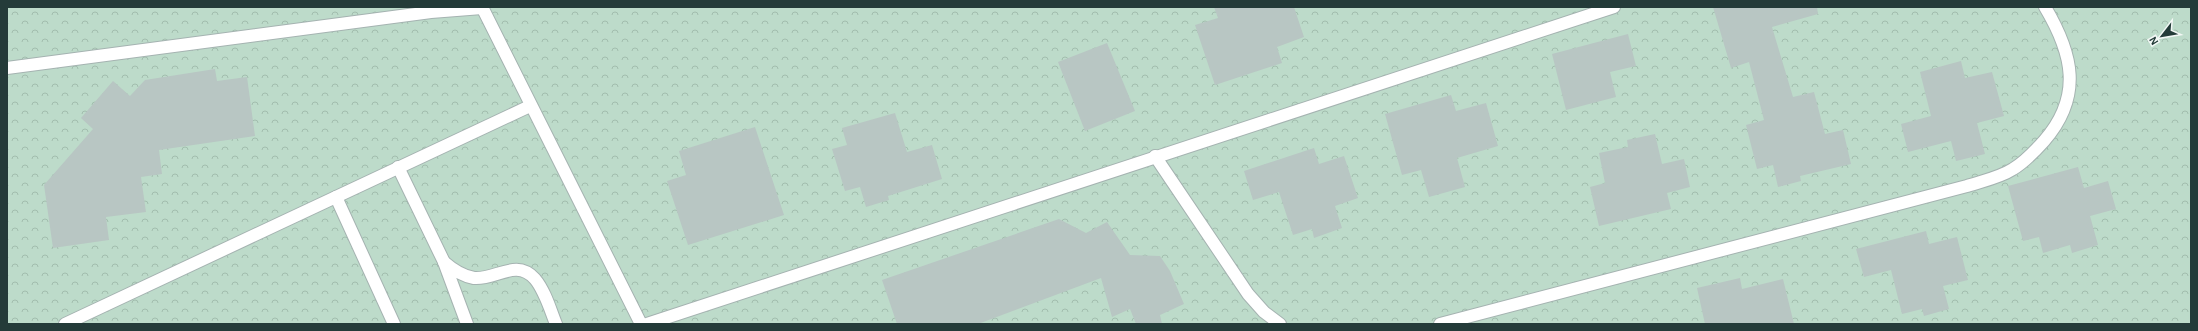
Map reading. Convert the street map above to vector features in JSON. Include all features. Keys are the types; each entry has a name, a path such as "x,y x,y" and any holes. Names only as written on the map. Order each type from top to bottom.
{"street":[{"path":"7,68 431,12 482,7 530,106 641,324"},
{"path":"647,324 1155,156 1614,7"},
{"path":"1440,324 1967,186 2012,170 2026,159 2051,132 2066,104 2070,89 2068,65 2061,39 2045,7"},
{"path":"65,324 530,106"},
{"path":"1155,156 1248,294 1264,312 1280,324"},
{"path":"398,167 444,262 467,324"},
{"path":"336,197 394,324"},
{"path":"444,262 463,275 474,278 483,278 510,270 526,272 540,287 556,324"}],"green space":[{"path":"7,7 2191,7 2191,324 7,324"}],"building":[{"path":"1214,7 1294,7 1304,37 1277,47 1282,63 1215,85 1195,25 1218,18"},
{"path":"1713,7 1817,7 1818,14 1772,27 1793,97 1814,92 1825,134 1843,130 1851,164 1800,176 1801,181 1778,187 1773,165 1757,169 1746,125 1764,120 1749,62 1731,68"},
{"path":"1628,34 1636,66 1610,72 1616,97 1566,110 1552,54"},
{"path":"1107,43 1135,111 1085,131 1058,62"},
{"path":"1961,61 1965,78 1992,72 2004,116 1977,123 1985,154 1956,161 1951,141 1908,152 1901,124 1931,116 1920,72"},
{"path":"215,69 217,81 247,77 255,136 159,150 162,174 141,177 146,212 106,217 109,240 53,248 44,185 93,129 81,118 113,81 130,96 145,80"},
{"path":"1451,95 1456,111 1486,103 1498,146 1457,158 1465,187 1429,197 1421,170 1402,175 1385,114"},
{"path":"895,113 907,152 932,145 942,179 888,196 889,200 866,207 860,187 845,191 832,149 847,145 842,128"},
{"path":"755,127 784,215 688,245 667,181 686,175 679,151"},
{"path":"1655,134 1662,164 1684,159 1690,187 1667,193 1671,209 1599,226 1590,187 1605,183 1599,153 1628,147 1627,140"},
{"path":"1314,148 1319,164 1344,156 1358,198 1335,206 1342,228 1314,238 1312,229 1293,235 1279,192 1253,200 1244,171"},
{"path":"2078,167 2084,188 2108,181 2116,209 2090,216 2098,245 2072,253 2070,245 2043,253 2039,237 2023,241 2008,186"},
{"path":"1059,219 1086,233 1107,222 1130,255 1160,256 1170,271 1184,304 1160,315 1162,324 1136,324 1130,309 1112,317 1101,278 978,324 897,324 882,280"},
{"path":"1926,231 1929,244 1957,237 1968,280 1943,286 1949,309 1924,316 1922,309 1902,314 1891,270 1864,277 1856,249"},
{"path":"1740,278 1742,289 1783,279 1794,324 1705,324 1697,288"}]}
